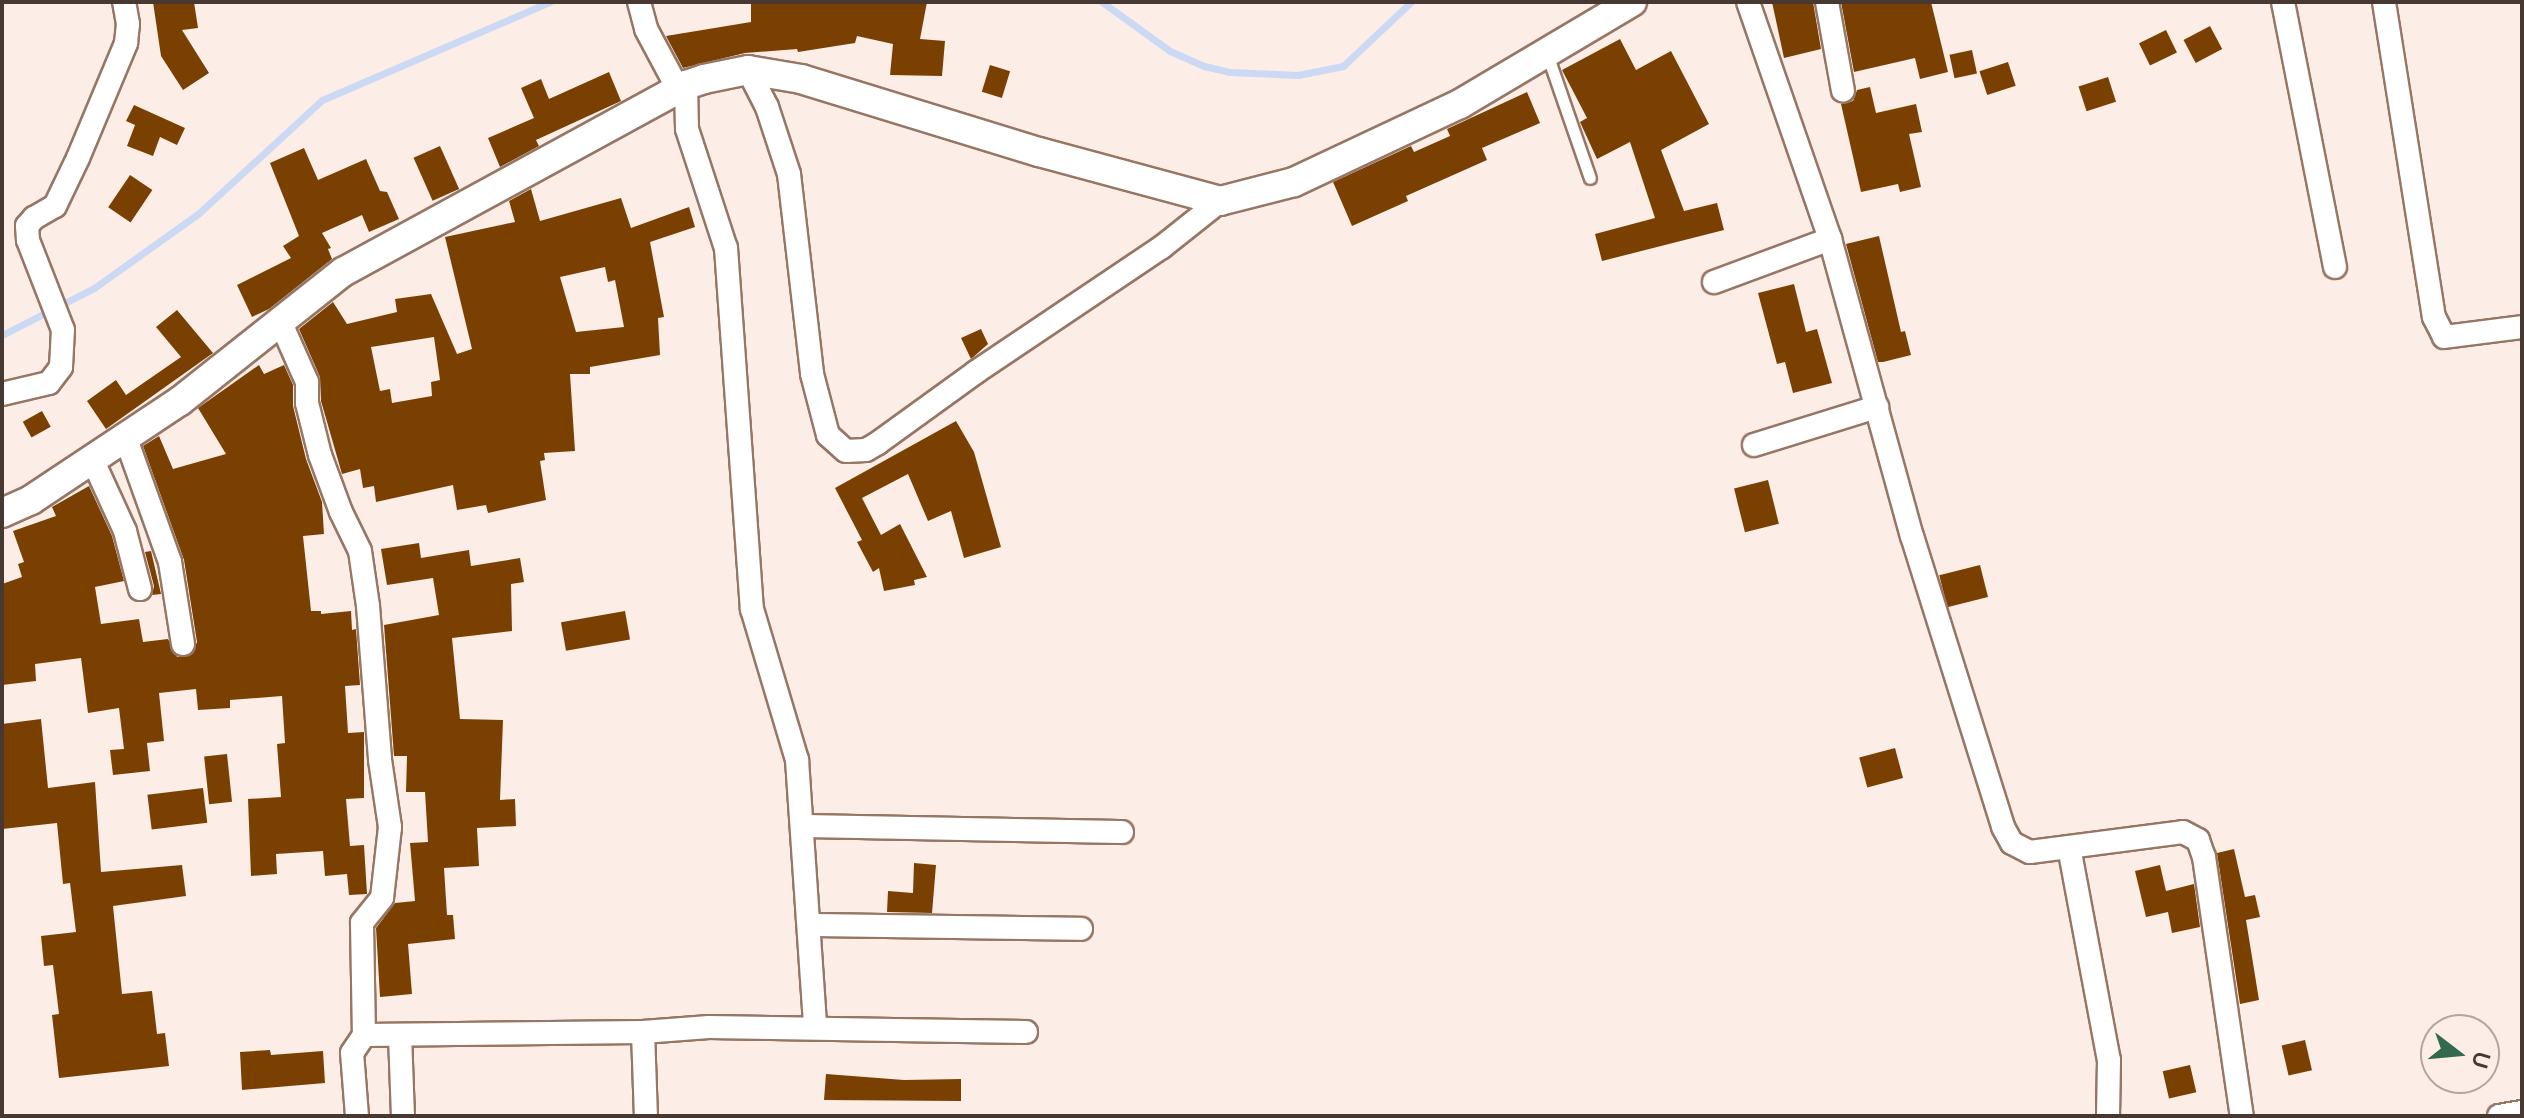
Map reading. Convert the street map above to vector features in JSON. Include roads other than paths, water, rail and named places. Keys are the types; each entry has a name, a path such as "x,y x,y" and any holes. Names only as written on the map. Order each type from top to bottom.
{"street":[{"path":"2,394 49,383 61,367 63,330 27,226 34,218 55,206 78,158 126,43 128,24 124,2"},
{"path":"639,2 646,29 682,87 687,129 726,248 752,609 792,739 803,826 815,1026"},
{"path":"748,70 767,107 789,174 812,374 828,435 846,451 866,450 1162,247 1220,201 1294,182 1460,104 1632,2"},
{"path":"1748,2 1830,239 2003,827 2020,849 2030,852 2183,832 2198,840 2204,857 2242,1116"},
{"path":"1827,2 1843,91"},
{"path":"2283,2 2335,267"},
{"path":"2384,2 2434,317 2444,337 2522,327"},
{"path":"2,513 31,500 93,461 180,401 343,272 682,87 748,70 771,72 841,89 1039,152 1220,201"},
{"path":"1714,282 1830,239"},
{"path":"280,321 307,382 307,403 320,455 341,512 360,551 368,606 380,760 390,827 382,898 362,923 364,1035 352,1053 357,1116"},
{"path":"1754,445 1877,407"},
{"path":"126,439 170,562 183,644"},
{"path":"93,461 125,531 140,589"},
{"path":"803,826 1122,832"},
{"path":"2069,847 2109,1060 2108,1116"},
{"path":"809,925 1081,929"},
{"path":"364,1035 643,1032 709,1027 815,1026 1026,1032"},
{"path":"643,1032 646,1116"},
{"path":"400,1035 403,1116"},
{"path":"2499,1116 2522,1112"}],"lane":[{"path":"1547,53 1590,178"}],"waterway":[{"path":"2,335 94,288 199,213 322,100 550,2"},
{"path":"1102,2 1170,51 1204,66 1229,72 1298,75 1343,66 1411,2"}]}
